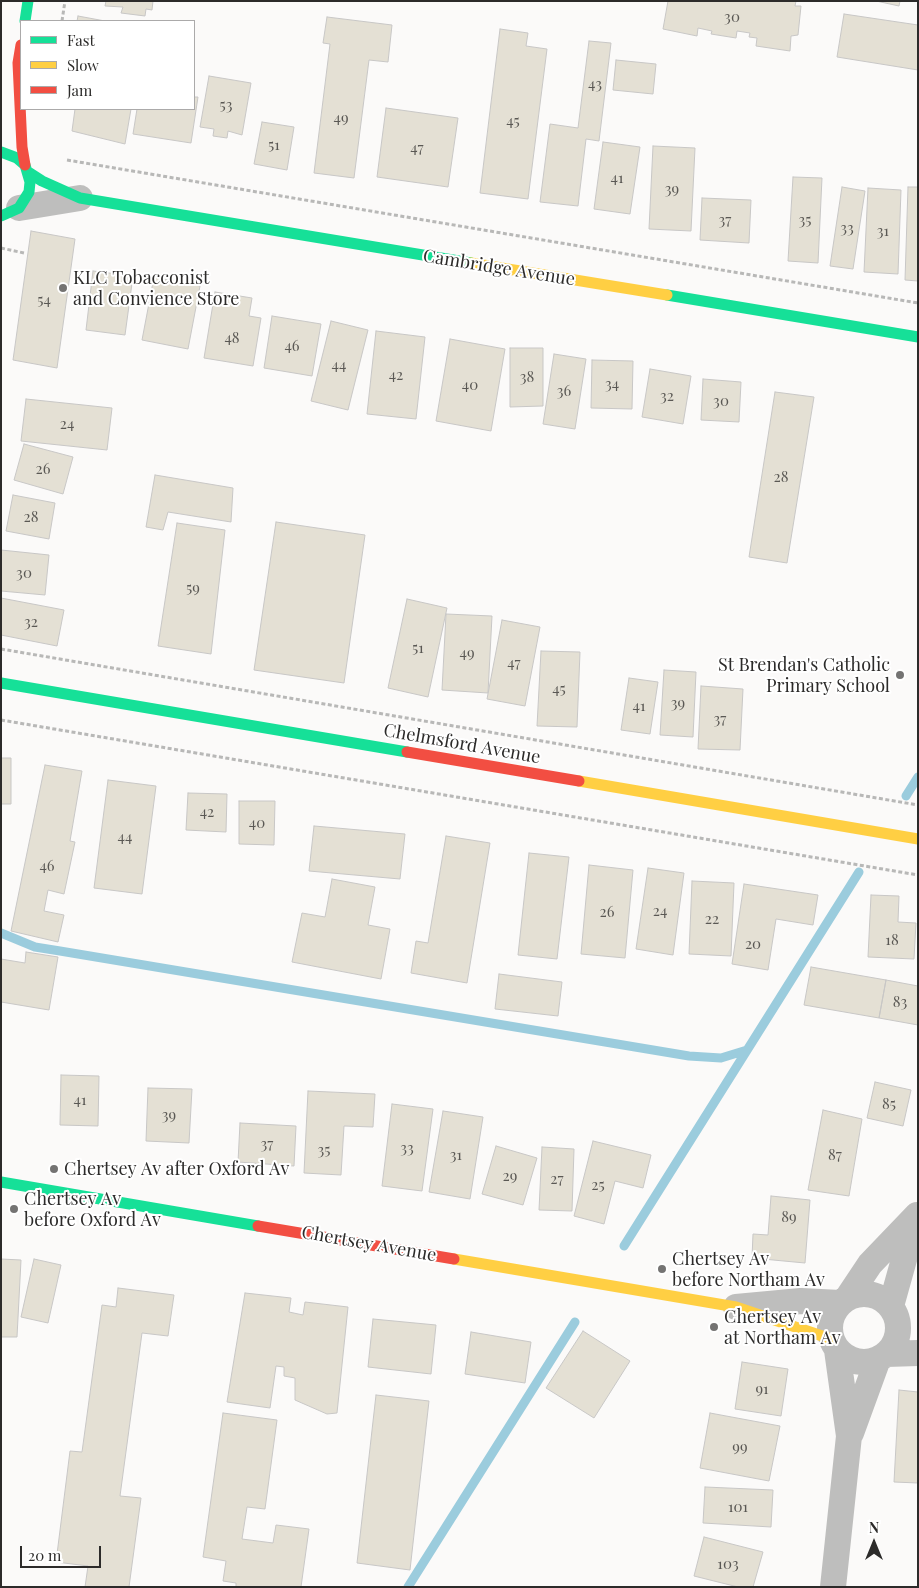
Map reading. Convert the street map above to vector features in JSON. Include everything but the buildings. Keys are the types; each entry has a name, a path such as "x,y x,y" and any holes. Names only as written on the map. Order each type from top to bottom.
{"street":[{"path":"25,20 28,1"},
{"path":"20,51 18,63 20,105"},
{"path":"8,87 18,63"},
{"path":"9,216 29,192 30,182 22,147 20,110"},
{"name":"Cambridge Avenue","path":"1,152 17,158 26,169 42,181 80,198 918,337"},
{"name":"Cambridge Avenue","path":"9,216 80,198"},
{"name":"Chelmsford Avenue","path":"1,683 918,839"},
{"name":"Chertsey Avenue","path":"1,1182 736,1306 834,1345"},
{"path":"850,1436 834,1345 829,1328 831,1316 870,1264 917,1214"},
{"path":"833,1587 850,1436 882,1357 897,1336 902,1316 917,1214"},
{"path":"844,1300 863,1293 874,1294 902,1316"},
{"name":"Chertsey Avenue","path":"736,1306 844,1300"},
{"path":"834,1345 857,1362 918,1353"}],"path":[{"path":"62,20 65,1"},
{"path":"65,159 918,303"},
{"path":"1,248 24,253"},
{"path":"1,649 918,805"},
{"path":"1,720 918,875"}],"waterway":[{"path":"906,796 918,777"},
{"path":"624,1246 859,872"},
{"path":"1,933 35,947 689,1056 721,1058 747,1050"},
{"path":"408,1587 575,1322"}],"traffic: fast":[{"path":"25,20 28,1"},
{"path":"1,152 17,158 25,165 30,182 29,192 19,208 1,216"},
{"path":"28,172 42,181 80,198 471,263"},
{"path":"667,295 918,337"},
{"path":"1,683 407,752"},
{"path":"1,1182 258,1226"}],"traffic: slow":[{"path":"471,263 667,295"},
{"path":"579,781 918,839"},
{"path":"454,1259 736,1307 831,1339"}],"traffic: jam":[{"path":"20,51 18,63 20,105"},
{"path":"20,110 25,165"},
{"path":"407,752 579,781"},
{"path":"258,1226 454,1259"}],"place":[{"name":"KLC Tobacconist and Convience Store","path":"63,288"},
{"name":"St Brendan's Catholic Primary School","path":"900,675"},
{"name":"Chertsey Av after Oxford Av","path":"54,1169"},
{"name":"Chertsey Av before Oxford Av","path":"14,1209"},
{"name":"Chertsey Av before Northam Av","path":"662,1269"},
{"name":"Chertsey Av at Northam Av","path":"714,1327"}]}
